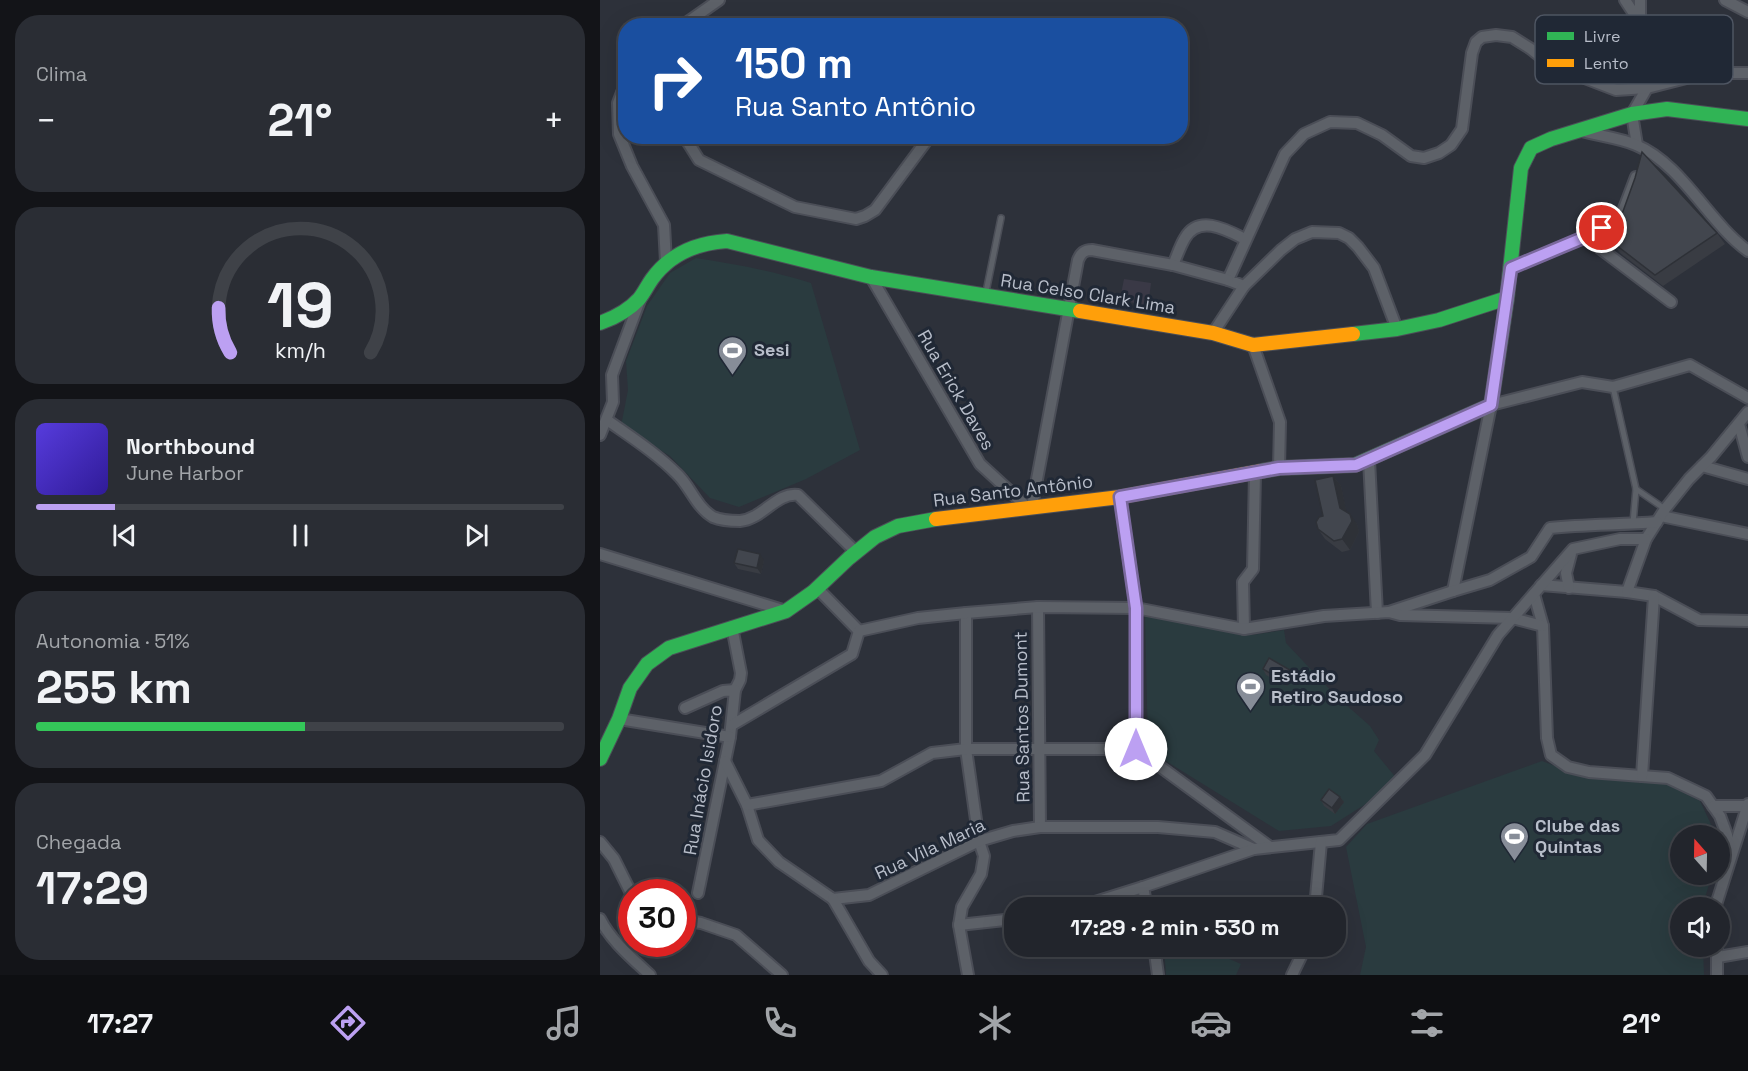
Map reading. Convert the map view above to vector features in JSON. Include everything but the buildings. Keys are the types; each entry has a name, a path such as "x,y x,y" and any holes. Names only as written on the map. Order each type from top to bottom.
{"street":[{"path":"693,18 719,0"},
{"path":"1625,0 1635,15"},
{"path":"1725,0 1748,12"},
{"path":"1228,280 1285,154 1304,134 1330,122 1357,123 1382,135 1411,156 1424,158 1439,153 1451,145 1462,129 1472,53 1476,42 1482,37 1496,35 1512,37 1535,52"},
{"path":"1600,84 1616,90 1647,88 1663,84"},
{"path":"1613,248 1641,156 1632,114 1647,84"},
{"path":"1453,591 1491,405 1511,268 1521,168 1531,148 1551,139 1632,114 1667,109 1748,119"},
{"path":"1582,131 1619,141 1641,156 1660,160 1682,180 1733,240 1748,251"},
{"path":"600,435 613,402 612,375 641,297 666,262 664,225 632,166 623,144"},
{"path":"689,144 699,159 795,207 856,219 875,210 924,144"},
{"path":"1511,268 1585,237 1620,219"},
{"path":"1173,265 1185,237 1201,226 1218,226 1245,239"},
{"path":"1213,333 1244,286 1281,250 1295,239 1312,232 1339,233 1349,238 1358,247 1374,268 1397,329"},
{"path":"1585,237 1613,248 1671,302"},
{"name":"Rua Celso Clark Lima","path":"666,262 680,252 693,247 711,241 727,241 871,278 1213,333 1253,345 1397,329 1439,320 1507,298"},
{"path":"1029,506 1081,254 1086,250 1092,250 1173,265 1244,286"},
{"name":"Rua Erick Daves","path":"871,278 980,464 1029,506"},
{"path":"600,323 623,312 641,297"},
{"path":"1253,345 1280,422 1279,468"},
{"name":"Rua Santo Antônio","path":"601,756 619,719 630,688 647,664 669,648 786,611 818,589 856,552 889,529 907,523 1029,506 1120,497 1279,468 1356,465 1491,405 1582,382 1613,387 1690,365 1748,398"},
{"path":"1627,592 1646,539 1661,516 1689,479 1748,412"},
{"path":"607,420 679,475 700,505 713,517 743,520 754,517 783,497 790,494 798,495 856,552"},
{"path":"1739,424 1748,457"},
{"path":"1369,460 1377,613"},
{"path":"1702,466 1748,479"},
{"path":"1244,629 1243,582 1253,569 1255,473"},
{"path":"1120,497 1136,608 1136,749"},
{"path":"859,631 918,618 1038,607 1136,608 1244,629 1324,616 1389,612 1490,580 1531,557 1550,528 1632,524 1661,516 1748,534"},
{"path":"1111,897 1254,849 1339,840 1425,755 1498,635 1573,549 1620,539 1646,539"},
{"path":"1569,588 1566,573 1573,549"},
{"path":"600,554 786,611"},
{"path":"1538,590 1569,588 1627,592 1654,596 1699,620 1748,621"},
{"path":"818,589 859,631"},
{"path":"1538,590 1543,627 1547,738 1551,755 1568,767 1589,772 1668,778 1706,796 1723,825"},
{"path":"1642,776 1654,596"},
{"name":"Rua Santos Dumont","path":"1038,607 1041,827"},
{"path":"1389,612 1400,615 1512,618 1543,627"},
{"path":"966,613 966,749 979,841 984,856 981,874 962,907 959,926 968,975"},
{"path":"732,627 741,673 735,690"},
{"path":"732,725 852,654 859,631"},
{"name":"Rua Inácio Isidoro","path":"685,708 723,691 735,690 730,737 698,893"},
{"path":"619,719 730,737"},
{"path":"747,805 881,781 932,753 966,749 1136,749 1270,847"},
{"path":"725,761 747,805 758,840 779,862 833,899 869,961 882,975"},
{"path":"1713,806 1748,805 1730,858"},
{"name":"Rua Vila Maria","path":"833,899 869,895 979,841 1013,831 1041,827 1158,827 1215,832 1254,849"},
{"path":"600,842 614,859 624,879"},
{"path":"1316,897 1321,842"},
{"path":"1143,887 1145,897"},
{"path":"959,926 1004,920"},
{"path":"696,922 736,935 782,975"},
{"path":"601,925 650,975"},
{"path":"1730,952 1748,952"},
{"path":"1156,957 1158,975"},
{"path":"1292,975 1300,957"},
{"path":"1717,957 1717,975"}],"lane":[{"path":"985,295 1001,218"},
{"path":"1613,387 1636,489 1632,524"},
{"path":"1636,489 1661,516"}],"shaded area":[{"name":"Sesi","path":"696,258 754,268 811,283 860,450 806,479 739,507 710,498 670,456 621,426 628,390 626,361 647,306 670,273"},
{"path":"1124,279 1151,283 1148,307 1120,299"},
{"name":"Estádio Retiro Saudoso","path":"1145,614 1252,635 1284,630 1286,643 1335,695 1370,726 1379,740 1374,751 1397,779 1375,798 1331,826 1279,831 1148,750"},
{"name":"Clube das Quintas","path":"1542,761 1584,777 1665,783 1700,801 1711,825 1670,825 1670,885 1709,885 1705,897 1670,897 1670,957 1703,957 1704,975 1360,975 1366,947 1346,847 1367,824"},
{"path":"1165,957 1225,957 1241,964 1236,975 1166,975"}],"traffic: fast":[{"path":"1262,471 1279,468 1355,465 1491,405 1507,298 1521,168 1531,148 1551,139 1632,114 1667,109 1748,119"},
{"path":"600,323 611,319 635,303 659,270 675,257 694,247 727,241 871,277 1080,311"},
{"path":"1353,334 1397,329 1439,320 1507,298"},
{"path":"600,759 619,719 630,688 647,664 669,648 786,611 813,592 875,537 898,526 936,519"}],"traffic: slow":[{"path":"1080,311 1213,333 1253,345 1353,334"},
{"path":"936,519 1120,497 1262,471"}],"place":[{"name":"Sesi","path":"733,376"},
{"name":"Estádio Retiro Saudoso","path":"1250,712"},
{"name":"Clube das Quintas","path":"1514,862"}],"route":[{"path":"1136,749 1136,608 1120,497 1279,468 1356,465 1491,405 1511,268 1602,228"}]}
